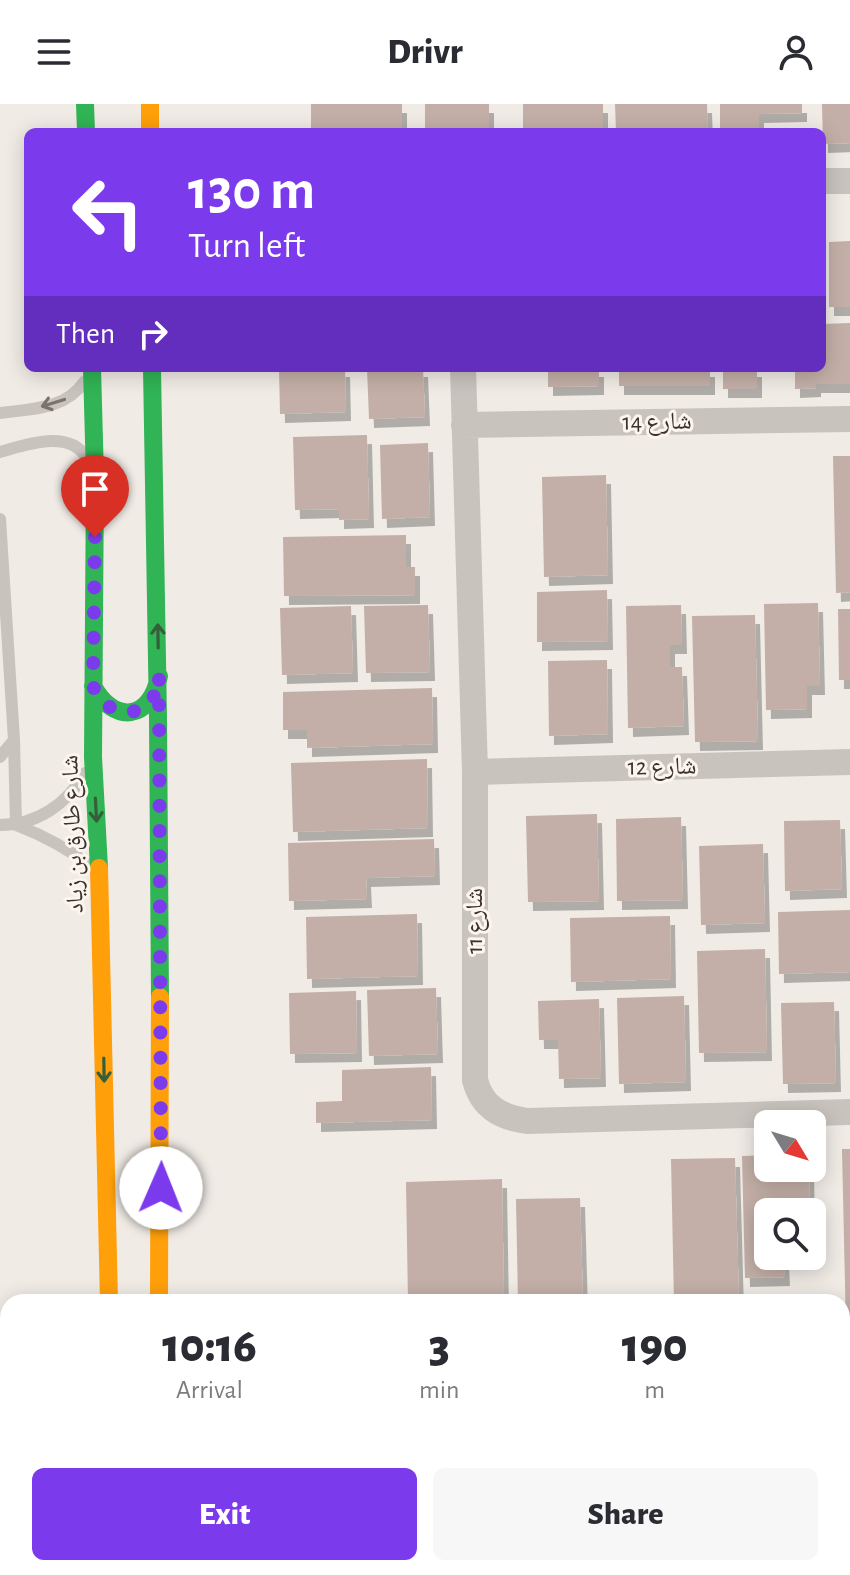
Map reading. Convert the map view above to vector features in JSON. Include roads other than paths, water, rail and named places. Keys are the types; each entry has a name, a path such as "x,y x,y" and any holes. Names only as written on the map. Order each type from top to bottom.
{"main road":[{"path":"85,104 86,128"},
{"path":"150,104 150,128"},
{"name":"شارع طارق بن زياد","path":"90,372 95,477 93,757 99,874 109,1294"},
{"path":"152,372 159,676 159,1294"},
{"path":"93,686 97,697 105,705 122,712 133,711 145,707 153,699 159,676"}],"street":[{"path":"826,181 850,181"},
{"name":"شارع 11","path":"463,372 475,772 475,1080 478,1092 501,1114 539,1121 850,1112"},
{"name":"شارع 14","path":"464,425 850,419"},
{"name":"شارع 12","path":"475,772 850,762"}],"lane":[{"path":"0,413 60,403 72,396 88,372"},
{"path":"0,452 55,440 64,441 84,453 95,477"},
{"path":"0,519 14,740 16,825"},
{"path":"0,757 14,740"},
{"path":"0,825 16,825 45,814 69,796 93,757"},
{"path":"16,825 56,842 99,874"}]}
